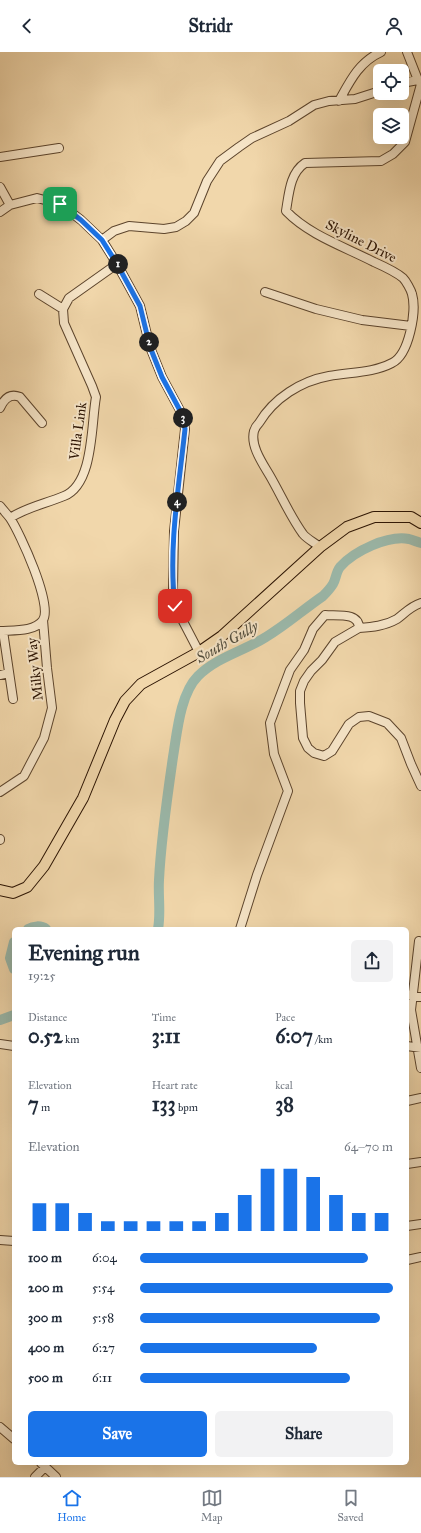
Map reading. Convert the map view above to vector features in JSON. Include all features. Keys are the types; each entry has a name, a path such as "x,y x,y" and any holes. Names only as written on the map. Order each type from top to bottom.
{"main road":[{"path":"0,890 12,893 27,887 44,866 83,798 115,720 125,701 141,684 199,652 222,636 320,547 347,527 374,517 411,517 421,522"}],"street":[{"path":"339,101 351,79 364,62 381,52"},
{"path":"407,52 420,82 409,83"},
{"name":"Skyline Drive","path":"320,547 304,535 289,510 259,456 255,445 254,431 264,414 276,401 301,384 328,376 377,369 393,363 405,350 410,336 411,326 417,314 412,294 404,279 381,265 317,234 294,220 286,210 294,176 298,168 305,163 381,161 394,154 406,138 420,82"},
{"path":"102,240 114,231 129,226 164,229 176,227 186,221 194,213 207,181 220,162 252,138 289,121 314,105 355,99 373,93"},
{"path":"0,157 59,148"},
{"path":"0,187 10,205"},
{"path":"0,212 10,205 37,198 60,204 81,220 102,240 140,306 150,347 162,377 183,416 185,429 174,531 173,590 175,606 199,652"},
{"path":"39,294 62,309 69,298 117,264"},
{"path":"265,292 316,309 354,318 411,326"},
{"name":"Villa Link","path":"10,518 35,505 66,496 80,483 86,471 96,397 64,323 62,309"},
{"path":"0,408 4,400 8,397 16,395 20,396 42,422"},
{"name":"Milky Way","path":"0,506 10,518 34,569 45,605 45,615 43,620 52,708 44,738 24,776 0,792"},
{"path":"421,603 415,605 389,623 359,628 335,642 304,681 300,691 303,738 308,748 314,753 324,756 332,751 349,724 359,717 369,716 387,723 401,738 421,786"},
{"path":"241,927 256,875 288,790 274,754 270,723 290,670 304,650 313,629 325,615 347,615 359,622 359,628"},
{"name":"Milky Way","path":"2,631 35,627 43,620"},
{"path":"2,631 13,699"},
{"path":"0,675 9,673"},
{"path":"418,941 414,996 411,1010 419,1048 421,1068"},
{"path":"0,1044 12,1046"},
{"path":"409,1046 419,1048"},
{"path":"409,1101 421,1098"},
{"path":"409,1164 421,1162"},
{"path":"409,1226 421,1224"},
{"path":"0,1240 12,1240"},
{"path":"409,1260 421,1257"},
{"path":"0,1426 12,1437"},
{"path":"34,1477 43,1465 56,1477"}],"waterway":[{"name":"South Gully","path":"158,927 160,865 176,737 183,703 192,684 205,669 258,642 323,596 333,584 340,567 362,550 391,539 409,539 421,543"},
{"name":"South Gully","path":"32,927 42,927"},
{"name":"South Gully","path":"12,950 10,958 12,964"},
{"name":"South Gully","path":"0,1020 12,1016"}],"route":[{"path":"60,204 81,220 102,240 117,264 140,306 150,347 162,377 183,416 185,429 174,531 173,590 175,606"}]}
